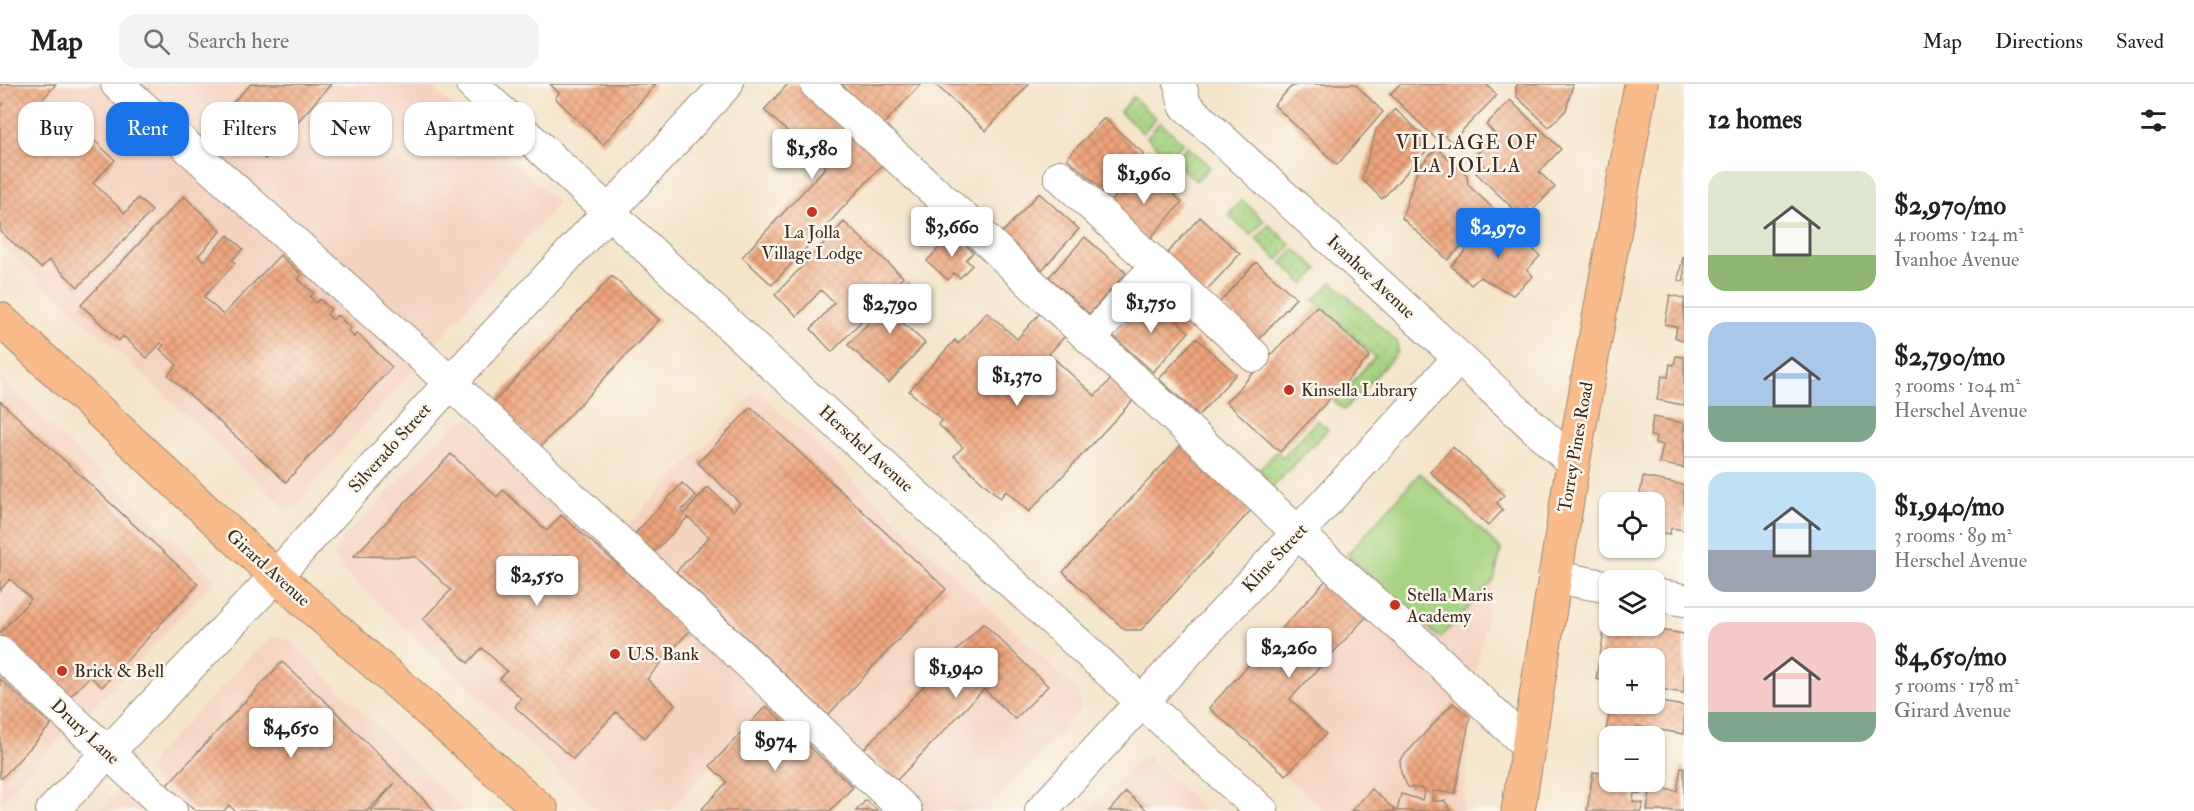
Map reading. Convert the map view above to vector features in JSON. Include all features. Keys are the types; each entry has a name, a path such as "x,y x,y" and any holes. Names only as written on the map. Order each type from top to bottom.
{"main road":[{"name":"Torrey Pines Road","path":"1518,811 1573,463 1641,84"},
{"name":"Girard Avenue","path":"0,319 276,576 542,811"}],"street":[{"path":"117,84 450,383 906,811"},
{"name":"Herschel Avenue","path":"472,84 753,347 1262,811"},
{"name":"Silverado Street","path":"52,811 276,576 450,383 727,84"},
{"path":"816,84 968,222 1528,747"},
{"name":"Ivanhoe Avenue","path":"1154,84 1182,94 1459,358 1573,463"},
{"path":"1060,176 1254,356"},
{"path":"1090,338 1157,266"},
{"name":"Kline Street","path":"1041,811 1459,358"},
{"path":"1554,577 1599,585"},
{"path":"1665,597 1684,600"},
{"name":"Drury Lane","path":"0,653 171,811"}],"shaded area":[{"path":"0,84 428,84 448,102 404,102 404,156 507,156 558,203 289,512 121,354 0,245"},
{"path":"0,379 215,580 88,714 0,635"},
{"path":"757,390 1076,689 1081,700 1081,710 987,811 919,811 623,531"},
{"path":"470,419 773,700 669,811 598,811 504,720 342,570 334,556 342,539 457,422"},
{"name":"Stella Maris Academy","path":"1420,473 1501,549 1476,670 1462,811 1324,811 1209,708"},
{"path":"274,637 289,640 463,811 183,811 148,772 155,756 257,649"},
{"path":"0,648 78,718 0,803"},
{"path":"1139,757 1148,757 1206,811 1089,811"},
{"path":"127,781 166,811 98,811"}],"green space":[{"path":"1133,97 1156,118 1143,133 1120,112"},
{"path":"1160,122 1183,143 1169,157 1147,137"},
{"path":"1187,146 1210,167 1196,181 1174,161"},
{"path":"1242,200 1264,221 1251,235 1228,215"},
{"path":"1269,225 1291,245 1278,260 1256,239"},
{"path":"1295,249 1318,269 1304,284 1282,263"},
{"path":"1332,282 1397,342 1398,352 1344,410 1334,401 1375,357 1314,300"},
{"path":"1317,420 1328,429 1271,489 1255,474 1276,452 1283,457"},
{"path":"1420,473 1501,549 1494,580 1440,638 1347,555"}],"building":[{"path":"0,84 56,84 42,100 44,102 18,102 18,156 94,156 94,140 106,152 106,156 111,156 115,160 93,183 125,213 138,198 152,211 78,287 49,260 41,268 0,231 0,107 3,104 0,101"},
{"path":"251,84 331,84 315,102 310,102 310,108 298,122 298,102 234,102"},
{"path":"550,84 656,84 603,145 555,98 559,93"},
{"name":"La Jolla Village Lodge","path":"788,84 798,84 884,163 772,285 742,257 826,167 764,110"},
{"path":"841,84 921,84 884,124"},
{"path":"935,84 1029,84 986,131"},
{"path":"1300,84 1355,84 1383,112 1337,165 1274,105 1291,87"},
{"path":"1400,84 1486,84 1497,95 1451,142 1441,132 1435,138 1390,94"},
{"path":"1518,84 1573,84 1566,110 1549,127 1516,96"},
{"path":"1510,100 1561,149 1539,172 1555,187 1524,219 1476,173 1484,165 1475,156 1495,134 1486,125"},
{"path":"1395,109 1425,137 1427,150 1382,199 1362,179 1376,130"},
{"path":"1104,118 1144,154 1108,194 1067,158"},
{"path":"1437,148 1467,175 1468,185 1495,210 1448,260 1402,218 1418,168"},
{"path":"1143,166 1182,202 1146,243 1106,207"},
{"path":"1039,193 1079,229 1042,270 1002,233"},
{"path":"184,196 221,231 198,256 204,261 228,235 243,249 232,260 235,263 204,297 223,315 280,255 302,275 298,279 314,293 310,297 316,303 320,299 331,310 327,314 333,320 337,315 351,328 348,331 354,337 357,333 392,367 286,482 168,375 177,365 160,349 164,345 161,343 147,358 123,336 119,341 81,305"},
{"path":"1498,216 1540,256 1527,270 1533,276 1513,295 1480,277 1471,285 1451,266"},
{"path":"1200,217 1240,254 1203,294 1163,258"},
{"path":"844,222 903,277 832,352 811,329 834,303 821,290 797,316 775,295"},
{"path":"952,233 973,252 966,260 972,265 960,278 954,273 948,280 927,261"},
{"path":"1085,237 1126,273 1089,314 1049,277"},
{"path":"1684,257 1684,281 1678,280"},
{"path":"1256,262 1296,298 1259,339 1219,303"},
{"path":"612,276 659,320 540,447 493,403"},
{"path":"907,281 925,297 902,322 925,343 889,383 848,345"},
{"path":"1150,295 1189,332 1153,372 1113,336"},
{"path":"1670,295 1684,298 1684,341 1675,337 1677,327 1665,324"},
{"path":"1317,306 1370,356 1280,452 1226,402"},
{"path":"987,312 1017,339 1041,312 1066,335 1049,354 1095,396 1113,377 1135,398 1029,512 1006,491 1000,498 954,456 963,447 938,424 942,420 909,391 955,340 958,344"},
{"path":"1196,338 1236,374 1199,415 1159,379"},
{"path":"1676,356 1684,357 1684,405 1657,400 1662,376 1668,377 1670,364 1674,365"},
{"path":"0,401 198,584 102,687 90,676 69,698 0,633 31,599 10,579 0,590"},
{"path":"751,407 946,589 828,715 676,572 709,537 688,517 650,556 631,538 682,483 696,496 681,511 684,514 708,487 733,511 740,503 698,463"},
{"path":"1653,417 1684,423 1684,468 1659,463 1663,445 1655,443 1656,437 1650,436"},
{"path":"1184,442 1255,506 1141,630 1125,630 1063,572"},
{"path":"1453,447 1504,495 1497,503 1503,510 1488,526 1430,472"},
{"path":"451,454 497,497 503,490 547,531 561,515 691,629 647,679 675,704 645,738 616,712 573,759 515,707 521,698 500,679 507,671 482,648 468,663 423,619 451,590 416,557 354,556"},
{"path":"1643,477 1684,485 1684,530 1671,528 1670,534 1665,533 1665,492 1640,492"},
{"path":"1328,578 1368,615 1290,699 1326,734 1286,775 1209,708"},
{"path":"983,623 1048,686 1015,719 984,689 897,780 864,749"},
{"path":"1665,631 1684,634 1684,693 1665,690 1665,648 1601,648 1603,636 1665,636"},
{"path":"282,662 326,702 435,811 371,811 395,783 367,811 235,811 229,805 224,811 195,811 167,785"},
{"path":"1599,662 1599,679 1596,679"},
{"path":"0,679 51,725 2,778 0,778"},
{"path":"1453,703 1470,717 1455,793 1433,791 1432,801 1445,801 1451,811 1397,811 1401,794 1422,800 1425,789 1408,787 1401,773 1400,760"},
{"path":"1665,703 1684,706 1684,734 1665,731 1665,726 1607,726 1609,714 1665,714"},
{"path":"766,706 853,787 830,811 700,811 727,782 710,766"},
{"path":"1681,767 1684,767 1684,811 1647,811 1650,792 1665,792 1665,789 1677,791"},
{"path":"1593,772 1599,773 1599,792 1641,792 1641,794 1634,793 1633,802 1643,803 1641,811 1587,811"},
{"path":"1372,789 1396,811 1351,811"},
{"path":"1126,792 1148,811 1109,811"},
{"path":"866,800 878,811 856,811"}],"place":[{"name":"La Jolla Village Lodge","path":"812,212"},
{"name":"Kinsella Library","path":"1289,390"},
{"name":"Stella Maris Academy","path":"1395,605"},
{"name":"U.S. Bank","path":"615,654"},
{"name":"Brick & Bell","path":"62,671"}],"district":[{"name":"VILLAGE OF LA JOLLA","path":"1467,154"}]}
